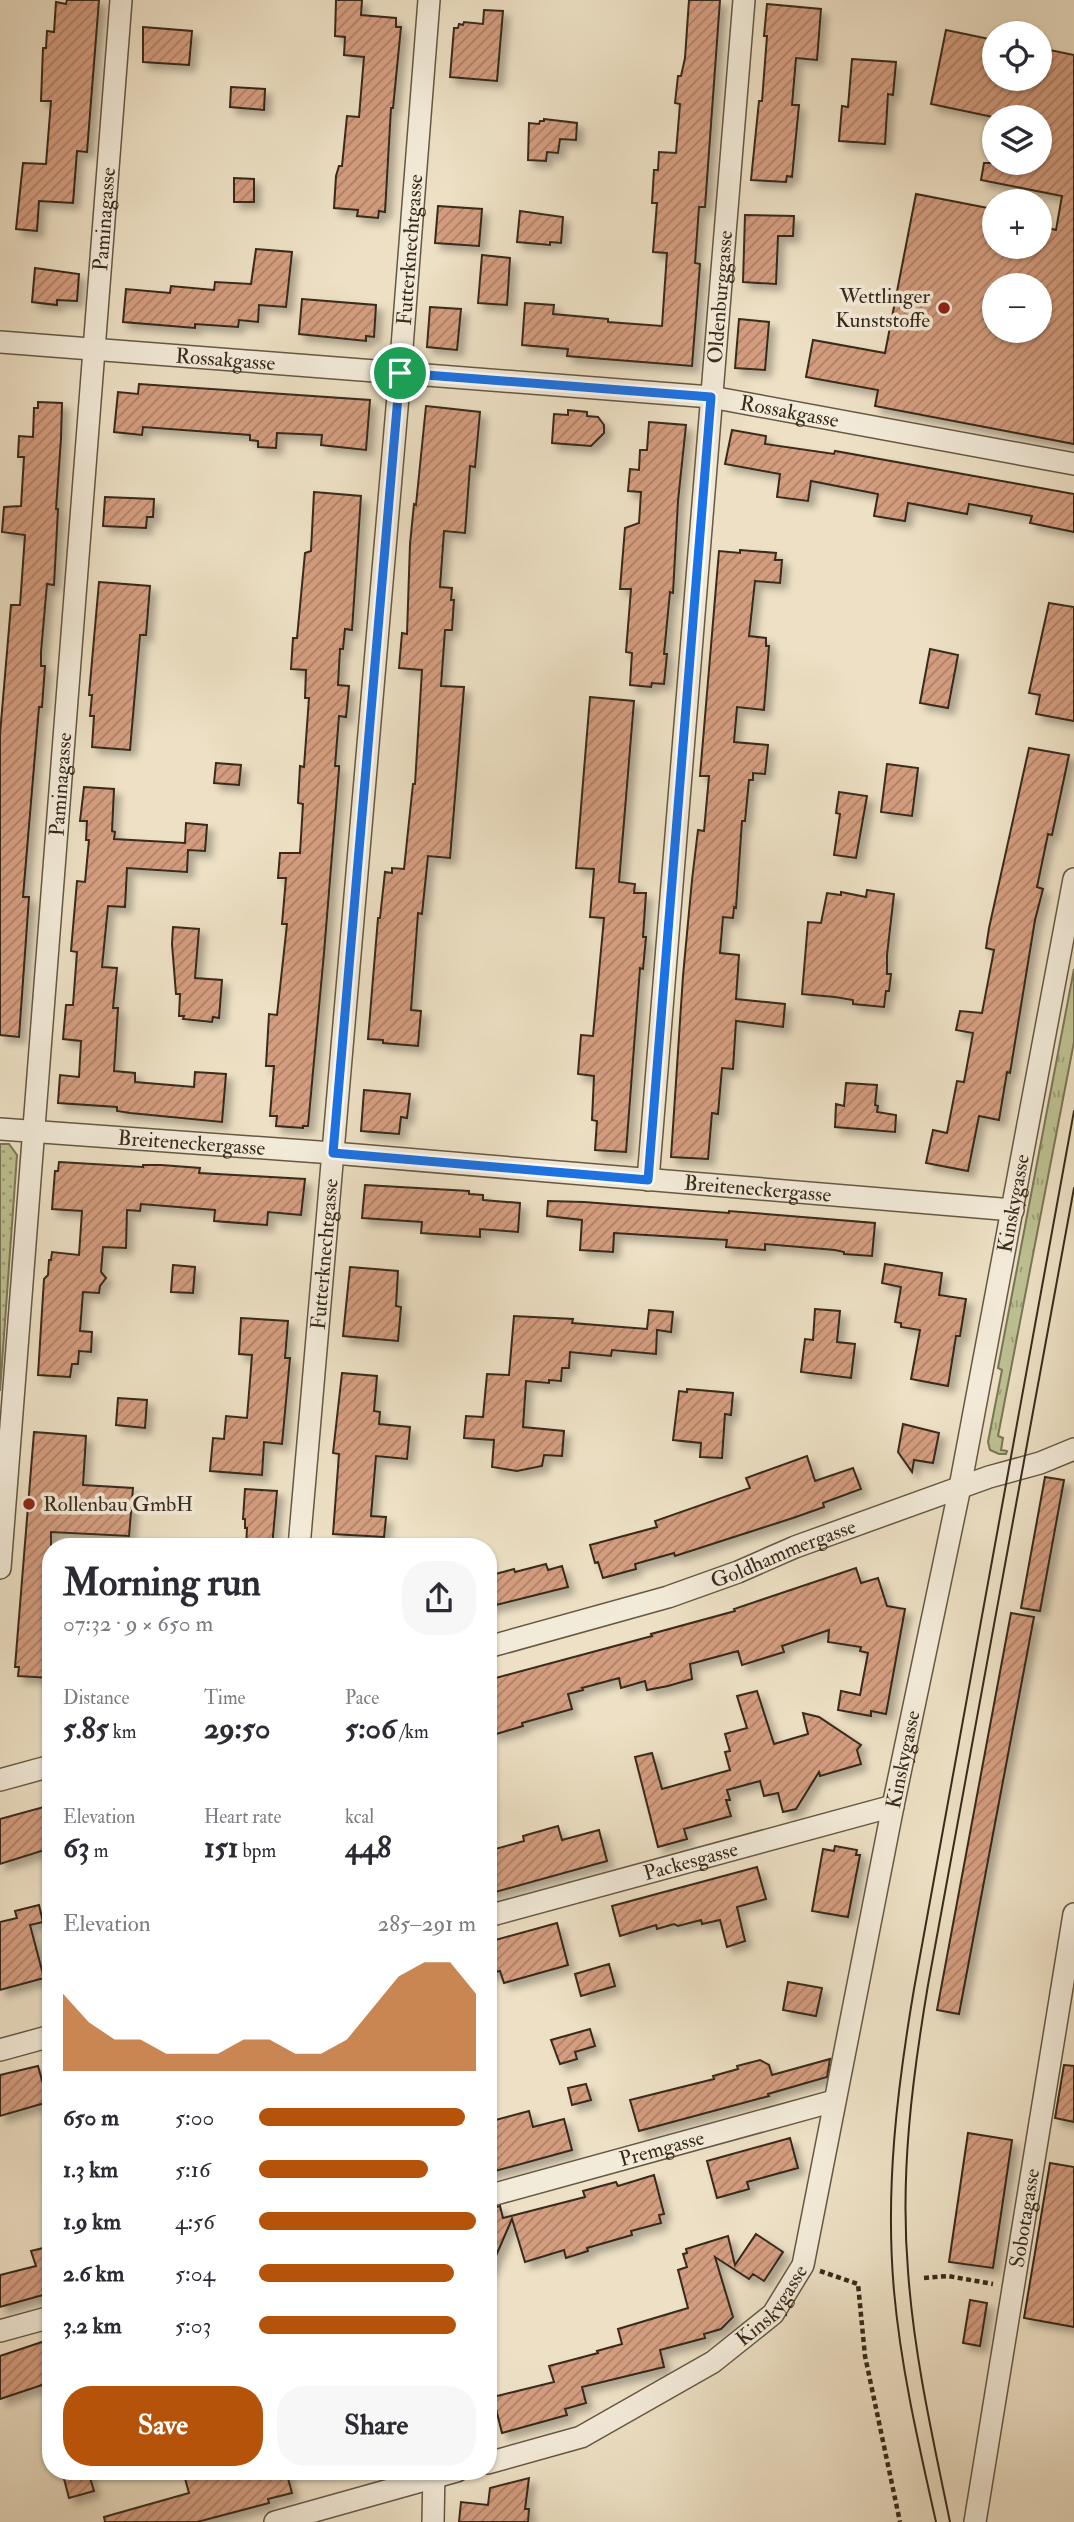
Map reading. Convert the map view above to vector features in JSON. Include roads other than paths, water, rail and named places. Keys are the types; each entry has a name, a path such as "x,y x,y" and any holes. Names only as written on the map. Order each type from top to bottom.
{"street":[{"name":"Paminagasse","path":"0,1568 121,0"},
{"name":"Futterknechtgasse","path":"300,1538 400,373 429,0"},
{"name":"Oldenburggasse","path":"648,1180 744,0"},
{"name":"Rossakgasse","path":"0,342 711,397 1074,464"},
{"name":"Kinskygasse","path":"497,2461 581,2438 713,2362 773,2314 803,2265 893,1806 960,1487 1074,878"},
{"name":"Breiteneckergasse","path":"0,1129 333,1153 1013,1210"},
{"name":"Goldhammergasse","path":"497,1644 668,1597 738,1572 795,1547 1074,1449"},
{"path":"0,1780 42,1768"},
{"name":"Packesgasse","path":"497,1914 893,1806"},
{"name":"Sobotagasse","path":"975,2522 1074,1914"},
{"path":"0,2050 42,2038"},
{"name":"Premgasse","path":"497,2194 834,2101"},
{"path":"0,2331 42,2319"},
{"path":"275,2522 415,2480"},
{"path":"433,2522 435,2480"}],"tram line":[{"path":"936,2522 917,2436 897,2320 891,2215 894,2139 914,1989 1074,1111"},
{"path":"950,2522 925,2397 911,2303 906,2235 909,2127 928,1985 1074,1188"}],"place":[{"name":"Wettlinger Kunststoffe","path":"944,308"},
{"name":"Rollenbau GmbH","path":"29,1504"}]}
